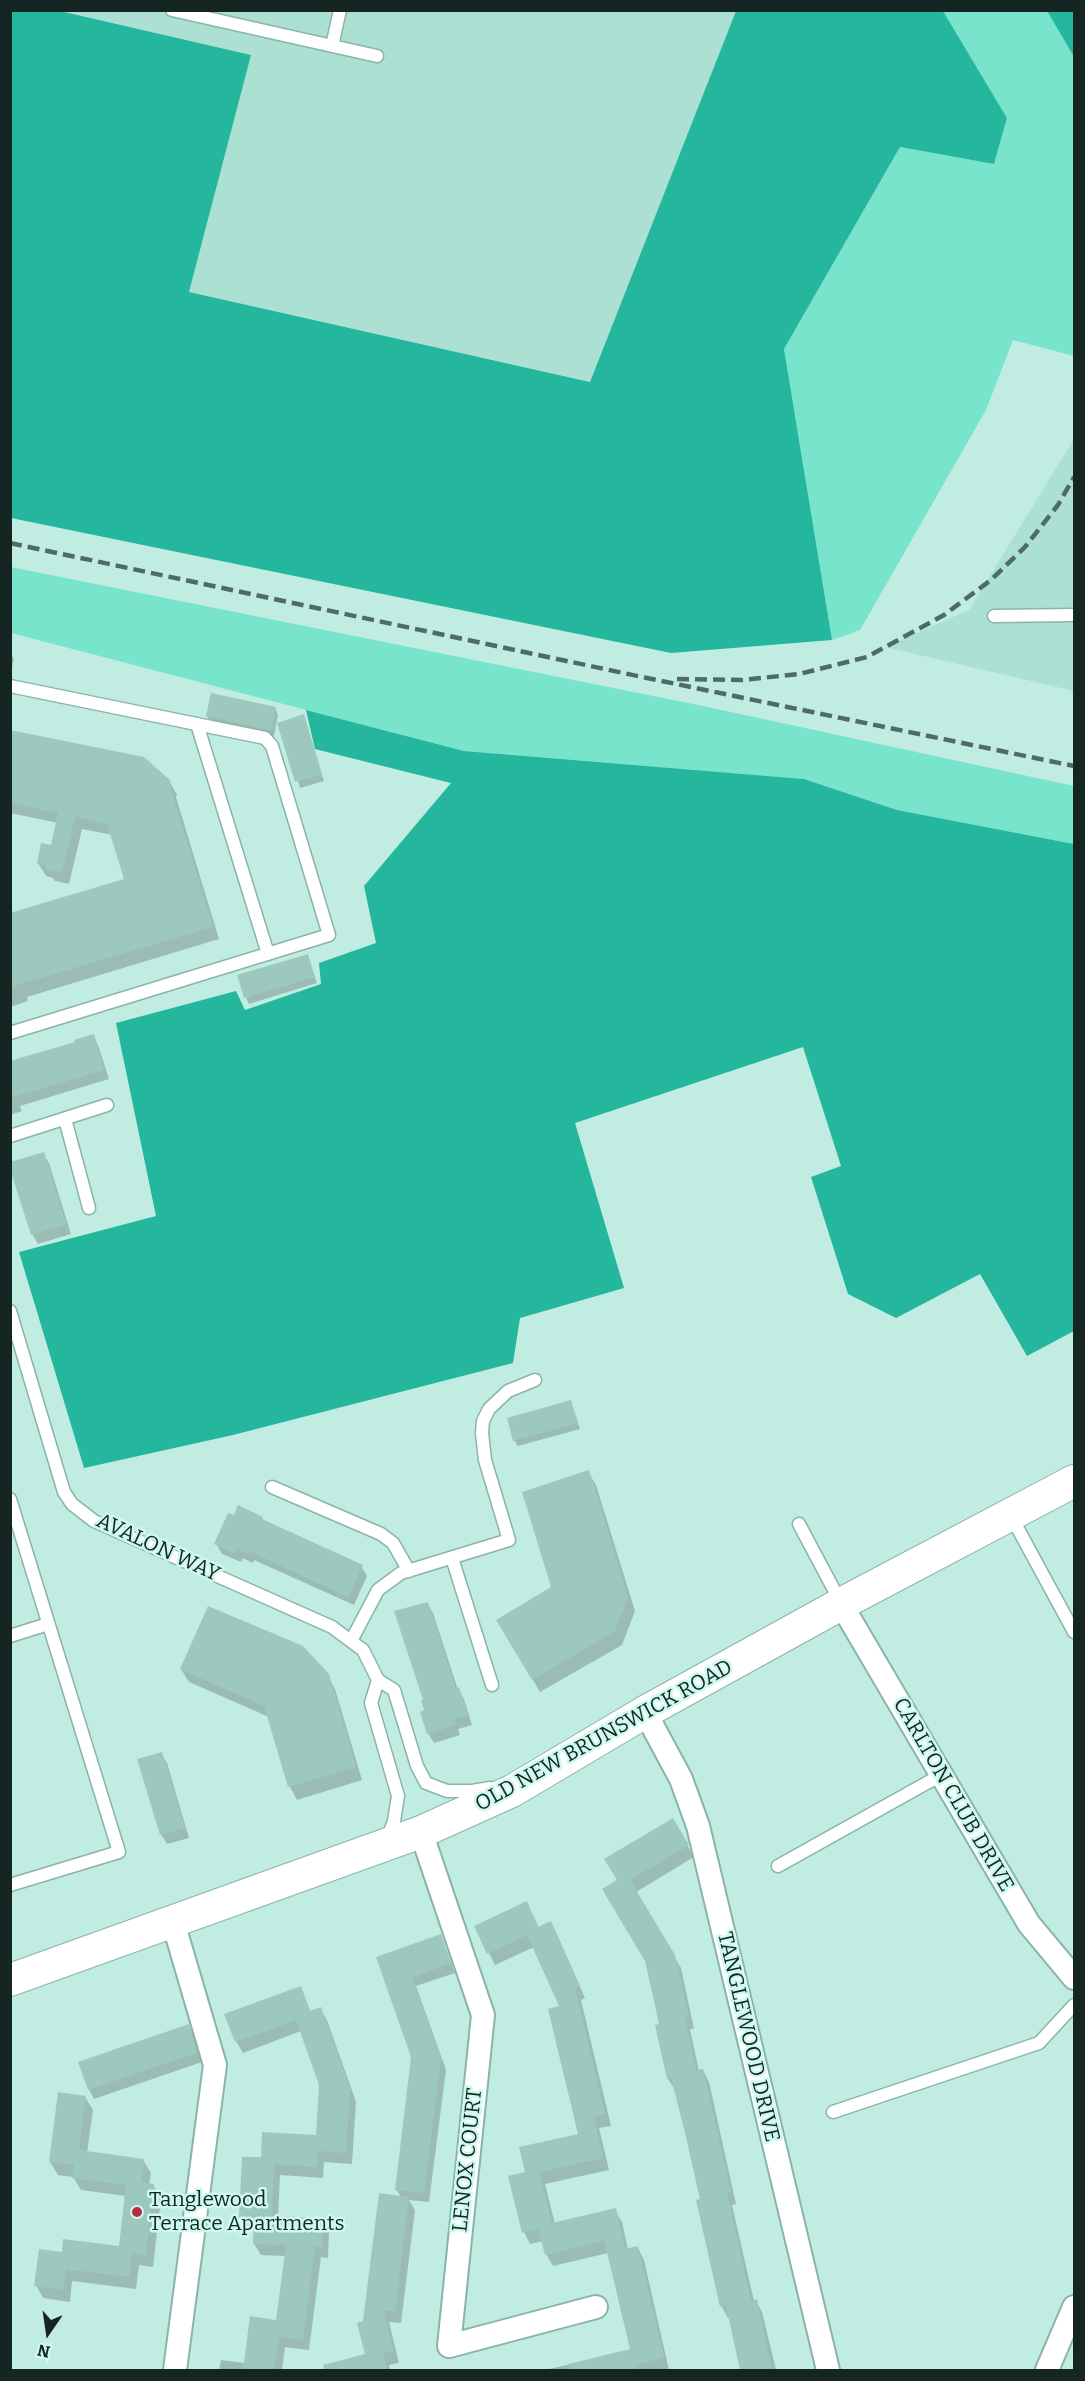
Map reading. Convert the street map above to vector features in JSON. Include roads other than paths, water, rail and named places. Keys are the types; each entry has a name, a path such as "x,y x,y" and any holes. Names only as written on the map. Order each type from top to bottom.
{"main road":[{"name":"OLD NEW BRUNSWICK ROAD","path":"10,1980 421,1832 512,1791 645,1712 841,1604 1074,1481"}],"street":[{"name":"CARLTON CLUB DRIVE","path":"841,1604 1029,1924 1074,1978"},
{"name":"TANGLEWOOD DRIVE","path":"645,1712 681,1779 698,1826 828,2370"},
{"name":"LENOX COURT","path":"421,1832 483,2015 449,2346 596,2307"},
{"path":"173,1922 215,2065 175,2370"},
{"path":"1047,2370 1074,2307"}],"lane":[{"path":"172,10 377,56"},
{"path":"332,46 340,10"},
{"path":"994,616 1074,615"},
{"path":"10,686 265,738 272,746 329,935 10,1033"},
{"path":"197,724 268,954"},
{"path":"10,1136 107,1105"},
{"path":"65,1119 89,1208"},
{"name":"AVALON WAY","path":"10,1311 64,1492 72,1504 93,1521 332,1626 363,1650 378,1680 394,1690 417,1766 426,1783 447,1791 472,1791 530,1781"},
{"path":"351,1641 378,1590 401,1574 509,1540 485,1460 483,1421 489,1409 508,1392 535,1380"},
{"path":"272,1486 381,1534 393,1543 409,1571"},
{"path":"10,1499 119,1852 10,1885"},
{"path":"1011,1515 1074,1632"},
{"path":"799,1524 841,1604"},
{"path":"452,1558 492,1685"},
{"path":"10,1636 48,1624"},
{"path":"378,1680 371,1703 398,1796 394,1821 384,1845"},
{"path":"778,1866 941,1775"},
{"path":"833,2112 1039,2043 1074,2005"}],"railway":[{"path":"677,679 742,680 799,674 867,657 944,615 991,580 1025,547 1058,505 1074,477"},
{"path":"10,543 1074,766"}],"place":[{"name":"Tanglewood Terrace Apartments","path":"137,2212"}]}
